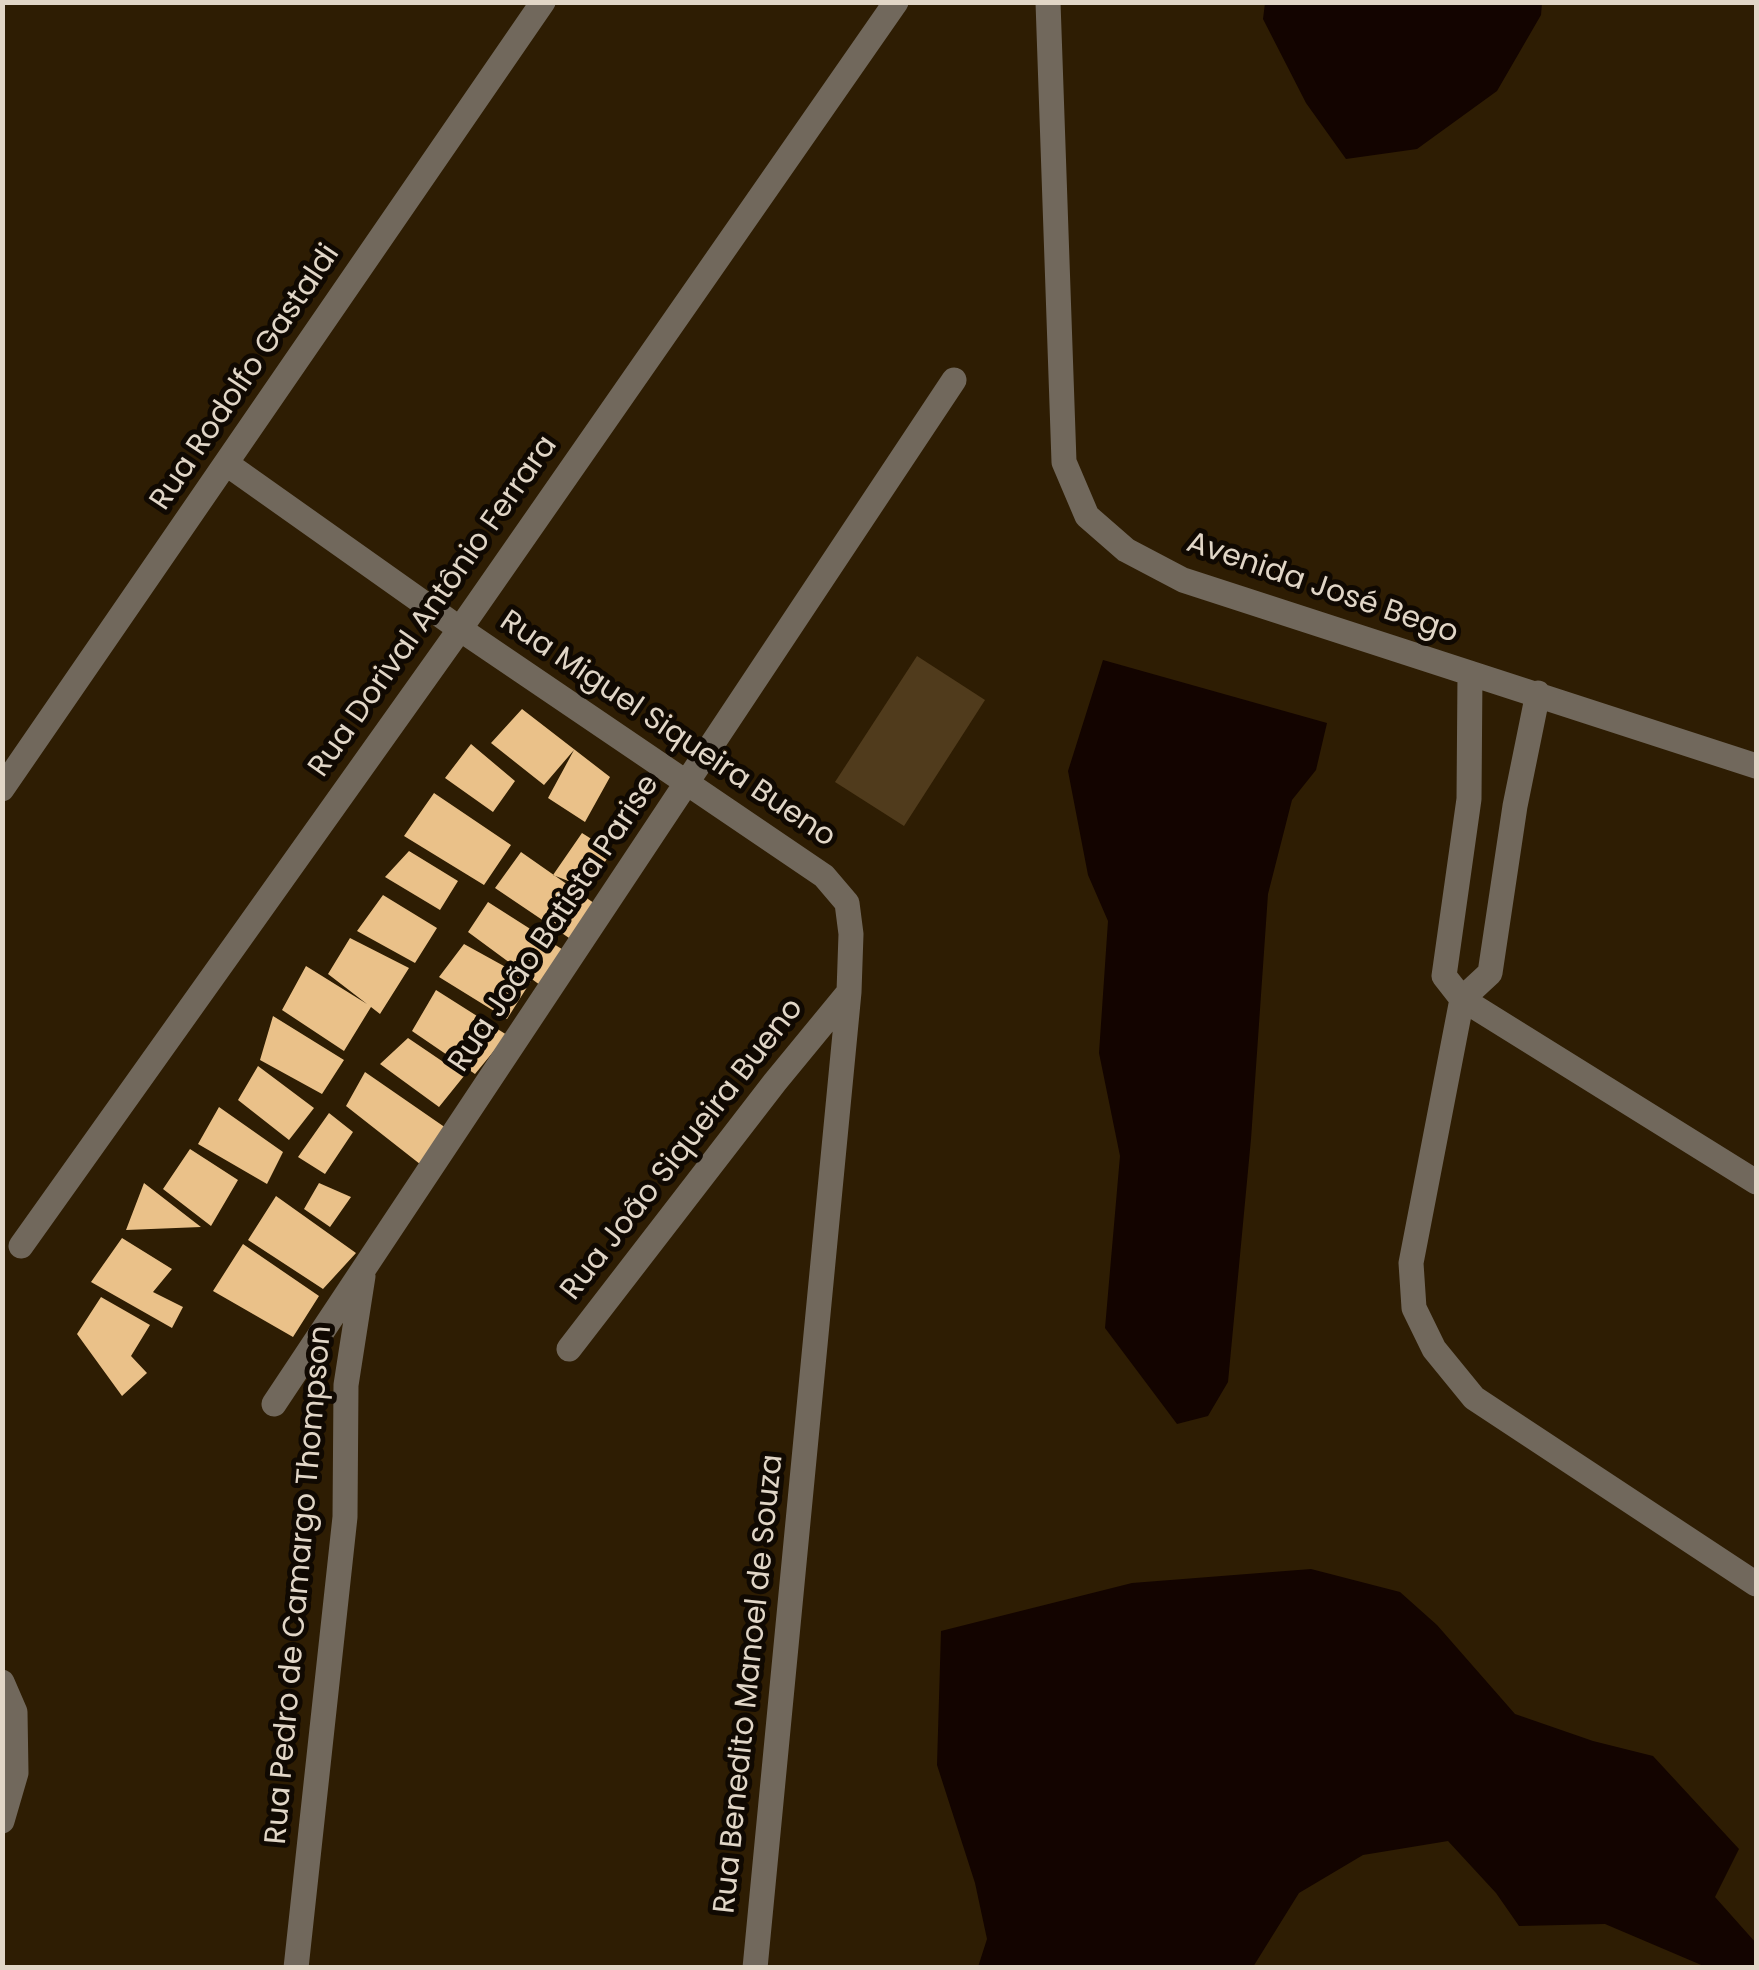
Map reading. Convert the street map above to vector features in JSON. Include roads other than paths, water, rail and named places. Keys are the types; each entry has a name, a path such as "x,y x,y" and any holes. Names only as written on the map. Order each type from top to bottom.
{"street":[{"name":"Rua Rodolfo Gastaldi","path":"2,789 543,2"},
{"name":"Rua Dorival Antônio Ferrara","path":"21,1246 460,629 896,2"},
{"name":"Avenida José Bego","path":"1048,2 1064,462 1087,516 1126,550 1183,580 1756,766"},
{"name":"Rua João Batista Parise","path":"274,1404 954,380"},
{"name":"Rua Miguel Siqueira Bueno","path":"227,464 460,629 824,876 846,903 851,934 849,992 810,1408"},
{"path":"1470,673 1469,800 1444,976 1462,999 1756,1182"},
{"path":"1538,693 1515,806 1490,973 1462,999 1411,1263 1414,1308 1434,1349 1474,1398 1756,1584"},
{"name":"Rua João Siqueira Bueno","path":"569,1349 849,992"},
{"name":"Rua Pedro de Camargo Thompson","path":"296,1968 345,1517 346,1385 364,1268"},
{"name":"Rua Benedito Manoel de Souza","path":"755,1968 810,1408"},
{"path":"2,1682 15,1712 16,1773 2,1821"}]}
